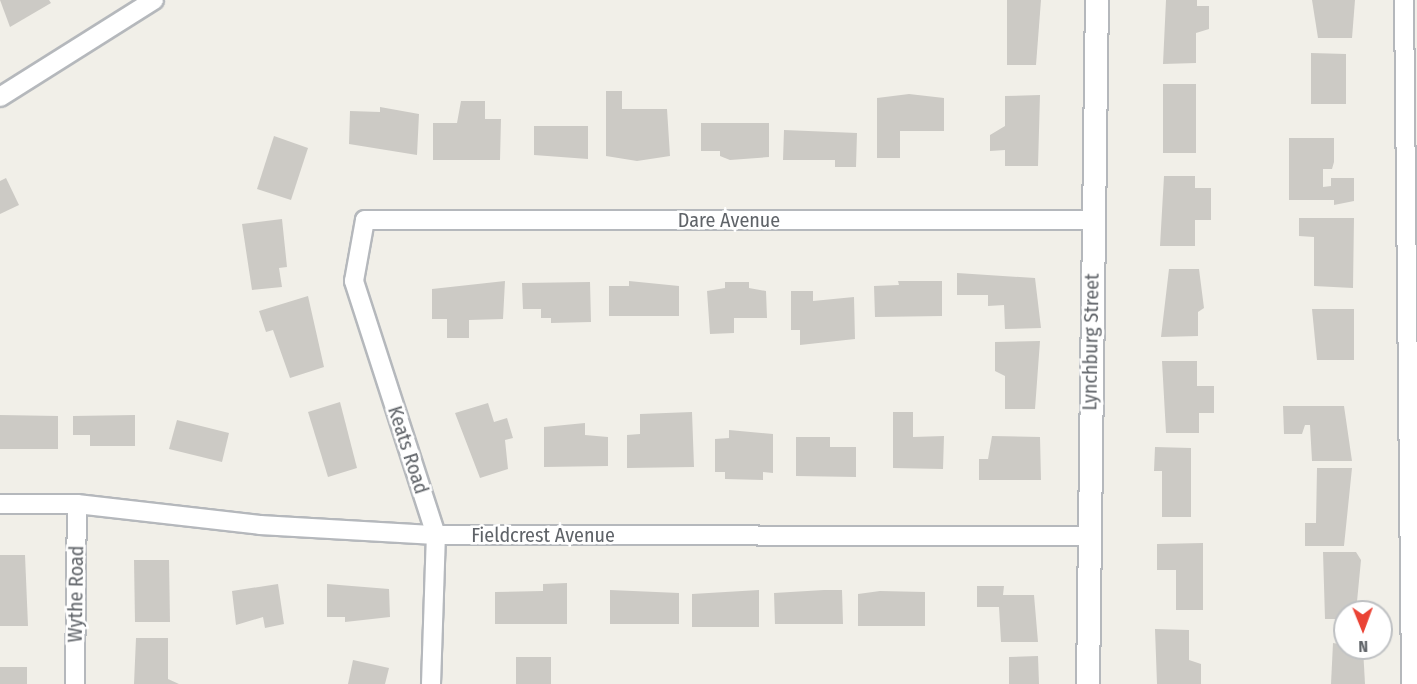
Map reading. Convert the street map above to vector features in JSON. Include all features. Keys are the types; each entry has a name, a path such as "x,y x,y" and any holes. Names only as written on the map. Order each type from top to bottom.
{"street":[{"path":"0,97 154,0"},
{"name":"Lynchburg Street","path":"1088,684 1087,536 1097,0"},
{"path":"1404,0 1410,154 1411,684"},
{"name":"Dare Avenue","path":"365,220 1094,220"},
{"name":"Keats Road","path":"365,220 354,281 436,535 431,684"},
{"name":"Fieldcrest Avenue","path":"0,504 77,504 260,525 436,535 1087,536"},
{"name":"Wythe Road","path":"75,684 77,504"}],"building":[{"path":"0,0 49,0 51,3 10,27"},
{"path":"1007,0 1041,0 1036,65 1007,65"},
{"path":"1166,0 1197,0 1197,6 1209,6 1209,29 1196,33 1196,63 1163,64"},
{"path":"1312,0 1355,0 1352,38 1318,38"},
{"path":"1311,53 1346,54 1346,104 1311,104"},
{"path":"1163,84 1196,84 1196,153 1163,153"},
{"path":"606,91 622,91 622,109 667,109 670,156 637,161 606,156"},
{"path":"909,94 944,98 944,131 900,131 900,158 877,158 877,98"},
{"path":"1040,95 1038,166 1005,166 1005,150 990,151 990,135 1005,126 1005,96"},
{"path":"461,101 485,101 485,119 501,119 500,160 433,160 433,123 457,123"},
{"path":"380,107 419,114 417,155 349,144 350,111 380,112"},
{"path":"701,123 769,123 769,157 730,160 720,156 720,151 701,151"},
{"path":"534,126 588,126 588,159 534,155"},
{"path":"784,130 857,133 856,167 835,167 835,160 783,160"},
{"path":"274,136 308,148 291,200 257,189"},
{"path":"1289,138 1334,138 1334,162 1332,169 1323,169 1323,187 1331,186 1331,178 1354,178 1354,201 1334,205 1334,200 1289,200"},
{"path":"1164,176 1195,176 1195,188 1211,188 1211,220 1195,220 1195,246 1160,246"},
{"path":"6,178 19,205 0,214 0,181"},
{"path":"1299,218 1354,218 1353,288 1314,286 1314,237 1299,236"},
{"path":"282,219 287,267 279,268 282,287 252,290 242,224"},
{"path":"1169,269 1199,269 1204,308 1198,312 1198,336 1161,337"},
{"path":"957,273 1035,278 1041,328 1005,329 1004,305 988,306 988,295 957,295"},
{"path":"505,281 503,319 469,320 469,338 447,338 447,319 432,319 432,289"},
{"path":"629,281 679,286 679,316 609,316 609,286 629,286"},
{"path":"898,281 942,281 942,316 875,317 874,286 899,285"},
{"path":"590,282 591,322 551,323 551,318 541,318 541,309 523,309 522,283"},
{"path":"725,282 749,282 749,288 766,291 767,318 734,318 734,333 710,334 707,291 725,288"},
{"path":"791,291 813,291 813,301 854,297 855,339 800,345 800,330 791,330"},
{"path":"308,296 324,367 290,378 273,330 266,332 259,311"},
{"path":"1312,309 1354,309 1354,360 1317,360"},
{"path":"1040,341 1035,409 1005,409 1005,376 995,371 995,342"},
{"path":"1162,361 1197,361 1197,386 1214,386 1214,413 1199,413 1199,433 1166,433"},
{"path":"340,402 357,468 328,477 308,412"},
{"path":"488,403 494,422 507,418 513,438 505,440 508,469 480,478 455,413"},
{"path":"1283,406 1344,406 1352,461 1312,461 1310,425 1305,425 1302,434 1284,434"},
{"path":"692,412 694,467 627,468 627,435 640,434 640,414"},
{"path":"893,412 913,412 913,437 944,436 943,469 893,468"},
{"path":"0,415 58,416 58,449 0,449"},
{"path":"135,415 135,446 90,446 90,435 73,435 73,416"},
{"path":"177,420 229,433 222,462 169,449"},
{"path":"585,423 585,435 608,437 608,466 544,467 544,427"},
{"path":"729,430 773,434 773,473 763,472 763,480 725,479 725,472 715,472 715,439 729,438"},
{"path":"992,436 1040,437 1041,480 979,480 979,459 988,459"},
{"path":"796,437 830,437 830,447 856,447 856,477 796,476"},
{"path":"1155,447 1191,448 1191,517 1162,517 1162,471 1154,471"},
{"path":"1317,468 1352,468 1344,546 1305,546 1305,523 1316,523"},
{"path":"1203,543 1203,610 1176,610 1176,570 1157,570 1157,544"},
{"path":"1323,552 1356,552 1361,560 1357,600 1333,600 1333,619 1325,619"},
{"path":"0,555 25,555 28,626 0,626"},
{"path":"134,560 169,560 170,622 135,622"},
{"path":"567,583 567,624 495,624 495,592 543,591 543,584"},
{"path":"278,584 284,624 265,628 263,617 236,625 232,591"},
{"path":"327,584 389,589 390,617 345,622 345,617 327,617"},
{"path":"977,586 1004,586 1003,595 1034,595 1038,642 1001,642 999,607 977,607"},
{"path":"610,590 679,593 679,624 610,624"},
{"path":"759,590 759,627 692,627 692,594"},
{"path":"842,590 843,624 775,624 774,593"},
{"path":"880,591 925,592 925,626 858,626 858,594"},
{"path":"1155,629 1189,630 1189,660 1201,664 1201,684 1157,684"},
{"path":"136,638 168,638 168,679 179,684 134,684"},
{"path":"1333,643 1333,660 1364,660 1365,684 1331,684"},
{"path":"1038,656 1039,684 1009,684 1009,657"},
{"path":"516,657 551,657 551,684 516,684"},
{"path":"353,660 389,668 385,684 348,684"},
{"path":"0,667 27,667 27,684 0,684"}]}
